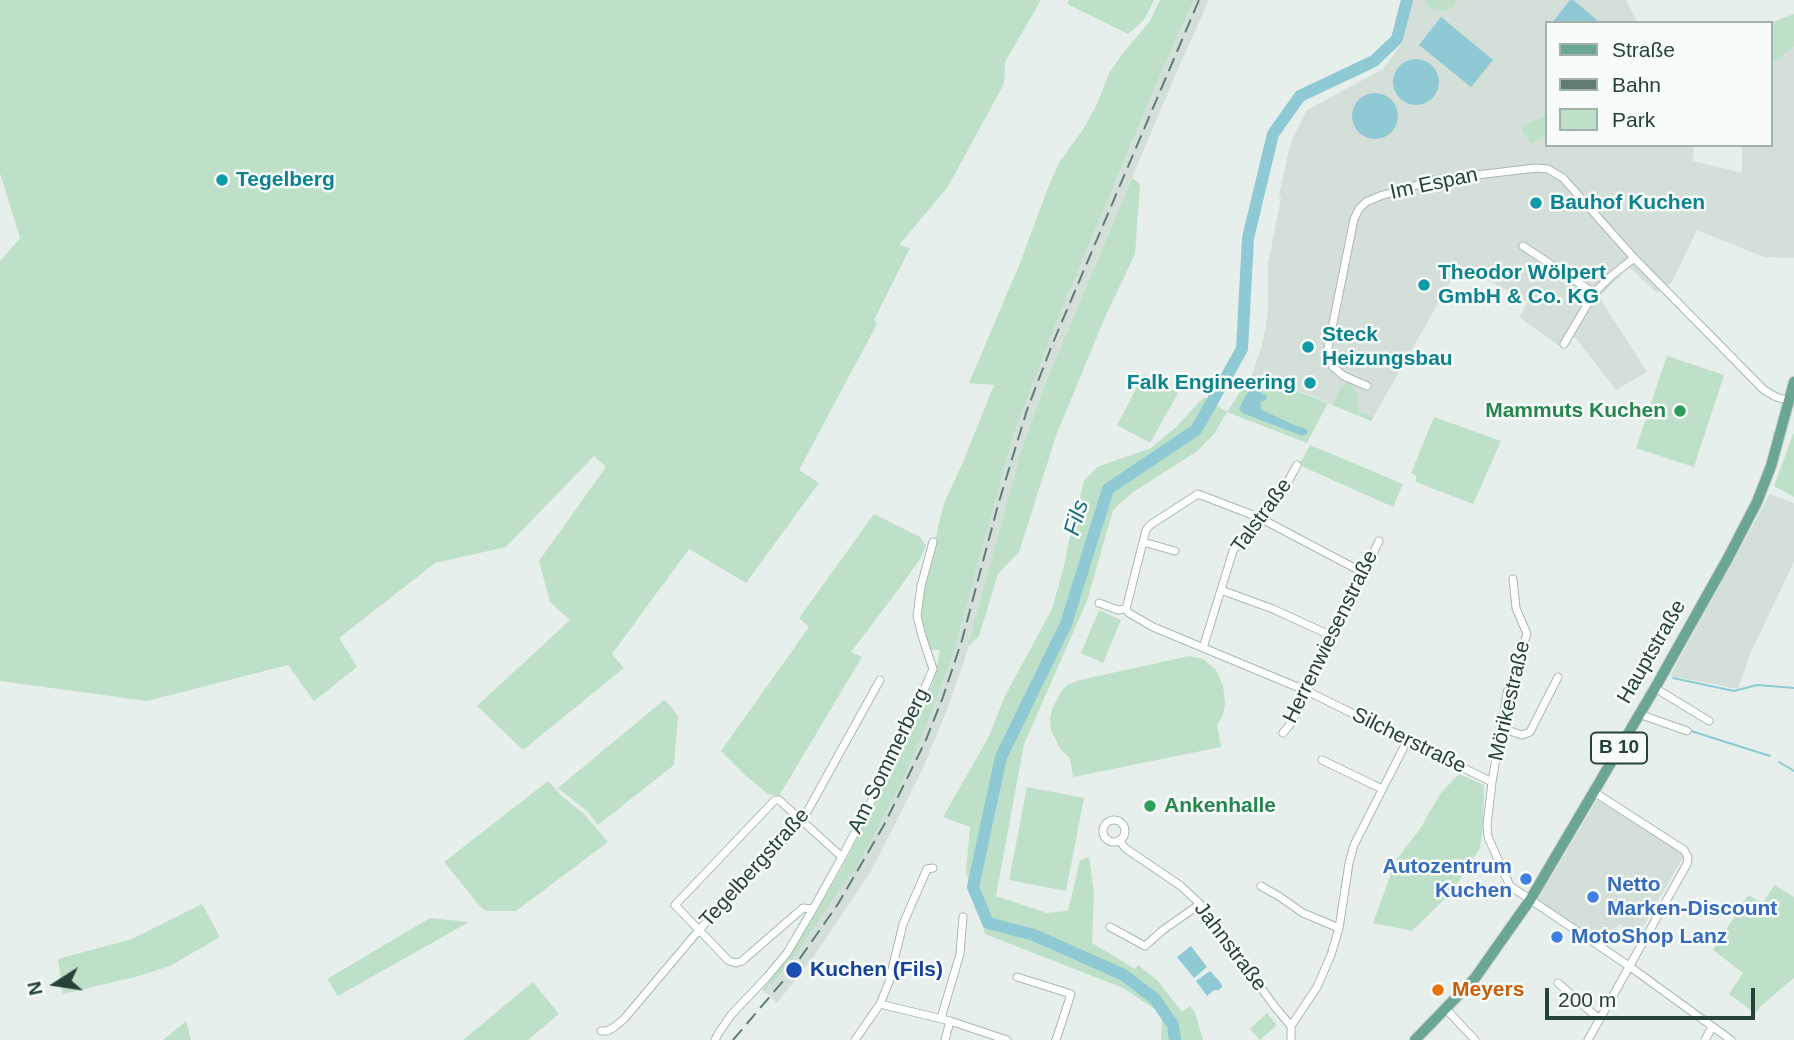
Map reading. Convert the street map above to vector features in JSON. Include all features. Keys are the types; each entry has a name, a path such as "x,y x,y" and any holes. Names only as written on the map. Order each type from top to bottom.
{"main road":[{"name":"B 10","path":"1790,401 1794,382"},
{"name":"Hauptstraße","path":"1415,1040 1475,978 1530,900 1594,792 1753,510 1771,466 1790,401"}],"street":[{"name":"Im Espan","path":"1367,386 1344,376 1333,367 1328,348 1354,219 1359,209 1366,202 1380,196 1434,180 1535,168 1548,169 1563,178 1634,258 1764,390 1790,401"},
{"path":"1523,246 1594,293"},
{"path":"1564,344 1594,293 1634,258"},
{"name":"Talstraße","path":"1203,648 1233,551 1285,487 1297,465"},
{"path":"1099,603 1118,610 1126,609 1150,525 1198,494 1258,517 1363,573"},
{"name":"Herrenwiesenstraße","path":"1283,733 1307,691 1379,541"},
{"name":"Am Sommerberg","path":"709,1040 717,1037 731,1016 787,953 842,857 896,754 933,669 917,616 921,586 933,542"},
{"path":"1143,542 1175,551"},
{"name":"Mörikestraße","path":"1492,782 1507,693 1527,634 1516,608 1513,579"},
{"path":"1221,590 1273,608 1332,636"},
{"name":"Silcherstraße","path":"1126,609 1153,627 1307,691 1492,782 1488,837 1510,886 1629,966 1731,1040"},
{"path":"1501,728 1522,735 1530,732 1558,677"},
{"name":"Tegelbergstraße","path":"601,1031 614,1028 624,1019 699,930 802,821 880,680"},
{"path":"1654,688 1709,721"},
{"path":"1639,714 1686,731"},
{"path":"1291,1040 1291,1026 1317,987 1331,955 1339,928 1354,845 1407,741"},
{"path":"1322,760 1382,789"},
{"path":"1588,1040 1688,857 1684,850 1594,792"},
{"name":"Am Sommerberg","path":"699,930 675,905 771,802 779,800 842,857"},
{"name":"Jahnstraße","path":"1119,840 1125,848 1181,886 1200,904 1291,1026"},
{"path":"855,1040 880,1004 889,982 903,924 927,869 933,868"},
{"path":"1261,886 1303,913 1339,928"},
{"path":"1110,927 1145,946 1200,904"},
{"path":"699,930 729,961 736,963 742,961 803,908 813,909"},
{"path":"941,1018 960,954 963,917"},
{"path":"1017,977 1071,994 1056,1040"},
{"path":"1558,983 1599,1019"},
{"path":"880,1004 941,1018 1007,1040"},
{"path":"1446,1009 1475,1040"},
{"path":"945,1040 950,1021"},
{"path":"1705,1040 1712,1027"},
{"path":"717,1037 724,1040"}],"shaded area":[{"path":"1194,0 1209,0 1045,384 1021,451 965,659 923,768 871,871 814,956 777,1003 765,992 795,956 850,873 853,875 899,788 928,722 954,652 1013,436 1057,321"},
{"path":"1412,0 1626,0 1637,21 1546,21 1546,147 1694,147 1693,161 1742,173 1742,147 1773,147 1773,63 1794,47 1794,258 1764,257 1697,230 1672,282 1657,293 1629,267 1599,297 1647,372 1616,390 1575,337 1559,346 1519,317 1528,302 1460,265 1371,421 1252,374 1266,326 1268,264 1281,198 1279,196 1293,137 1307,110 1383,69 1403,42"},
{"path":"1770,494 1794,503 1794,562 1751,652 1738,689 1670,676"},
{"path":"1597,800 1679,850 1684,856 1638,935 1619,924 1606,943 1563,918 1538,899"}],"green space":[{"path":"0,0 1041,0 1005,62 1004,84 947,188 899,245 910,248 874,320 877,324 799,470 819,483 746,583 689,549 612,654 624,668 523,750 477,706 570,620 550,602 539,561 606,467 594,456 506,547 435,563 339,638 357,667 314,701 288,665 147,701 0,681 0,261 20,238 0,173"},
{"path":"1069,0 1154,0 1144,20 1128,34 1067,4"},
{"path":"1160,0 1194,0 1057,321 1013,436 954,652 928,722 899,788 853,875 850,874 795,956 765,992 762,990 790,956 843,866 910,734 933,682 940,650 929,650 919,618 922,594 944,503 994,385 969,383 1059,163 1084,128 1109,73 1150,21"},
{"path":"1424,0 1458,0 1451,9 1442,11 1430,8"},
{"path":"1794,14 1794,47 1773,63 1773,22"},
{"path":"1546,116 1546,134 1532,144 1522,131 1523,125"},
{"path":"1132,178 1140,184 1135,254 1106,315 1057,433 1019,552 998,574 979,636 968,646 1021,451 1045,384"},
{"name":"Mammuts Kuchen","path":"1667,356 1724,375 1694,467 1636,448"},
{"path":"1144,374 1178,393 1150,443 1117,425"},
{"path":"1252,374 1328,403 1307,443 1227,412"},
{"path":"1347,382 1357,393 1359,411 1374,417 1371,421 1332,405 1341,387"},
{"path":"1204,397 1227,412 1214,434 1196,452 1133,492 1113,510 1087,601 1024,744 996,896 1047,913 1068,911 1080,860 1089,857 1094,892 1092,943 1135,969 1138,965 1157,980 1182,1012 1190,1006 1195,1013 1203,1040 1161,1040 1162,1014 1123,988 985,934 966,872 970,827 943,817 988,738 1005,696 1052,609 1084,481 1097,467 1151,448 1176,427"},
{"path":"1434,417 1501,441 1473,504 1416,482 1416,476 1411,473"},
{"path":"1794,432 1794,497 1774,486"},
{"path":"1310,445 1403,484 1393,507 1299,465"},
{"path":"874,514 920,537 926,546 901,586 851,652 862,657 779,796 768,794 721,751 809,627 799,618"},
{"path":"1099,610 1121,620 1103,663 1081,653"},
{"path":"1189,656 1203,659 1216,670 1223,685 1225,704 1217,725 1221,747 1073,777 1070,758 1061,750 1051,730 1052,709 1062,690 1080,680"},
{"path":"664,700 678,717 674,765 598,825 587,811 558,788"},
{"path":"1459,774 1484,785 1480,848 1451,893 1412,931 1373,923 1396,860 1420,829 1440,794"},
{"path":"548,781 584,814 608,842 516,911 486,911 444,862"},
{"path":"1027,787 1084,798 1066,891 1009,880"},
{"path":"1774,885 1794,897 1794,978 1755,1013 1729,994 1743,973 1713,950 1748,895 1763,903"},
{"path":"202,904 220,937 170,966 63,994 58,959 132,939"},
{"path":"430,918 469,922 338,996 327,979"},
{"path":"533,982 559,1014 528,1040 463,1040"},
{"path":"1267,1013 1277,1025 1260,1040 1250,1029"},
{"path":"186,1021 191,1040 163,1040"}],"water":[{"path":"1570,0 1597,20 1596,21 1554,21"},
{"path":"1441,17 1493,60 1471,87 1419,45"},
{"path":"1416,59 1432,66 1439,82 1432,98 1416,105 1400,98 1393,82 1400,66"},
{"path":"1375,93 1392,99 1398,116 1392,133 1375,139 1358,133 1352,116 1358,99"},
{"path":"1254,384 1260,387 1261,394 1267,395 1266,400 1260,402 1262,410 1305,428 1308,431 1306,435 1242,413 1239,409"},
{"path":"1191,946 1207,967 1194,978 1177,957"},
{"path":"1210,971 1222,987 1207,996 1196,981"}],"waterway":[{"name":"Fils","path":"1175,1040 1173,1025 1155,999 1124,975 1034,935 988,923 973,887 1001,757 1066,624 1108,489 1196,430 1242,349 1248,238 1273,134 1300,96 1374,61 1397,39 1407,0"},
{"path":"1673,678 1734,691 1757,685 1794,688"},
{"path":"1691,731 1770,756"},
{"path":"1779,762 1794,771"}],"railway":[{"path":"733,1040 789,974 838,904 884,825 925,742 962,640 1027,410 1199,0"}],"place":[{"name":"Tegelberg","path":"222,180"},
{"name":"Bauhof Kuchen","path":"1536,203"},
{"name":"Theodor Wölpert GmbH & Co. KG","path":"1424,285"},
{"name":"Steck Heizungsbau","path":"1308,347"},
{"name":"Falk Engineering","path":"1310,383"},
{"name":"Mammuts Kuchen","path":"1680,411"},
{"name":"Ankenhalle","path":"1150,806"},
{"name":"Autozentrum Kuchen","path":"1526,879"},
{"name":"Netto Marken-Discount","path":"1593,897"},
{"name":"MotoShop Lanz","path":"1557,937"},
{"name":"Kuchen (Fils)","path":"794,970"},
{"name":"Meyers","path":"1438,990"}]}
